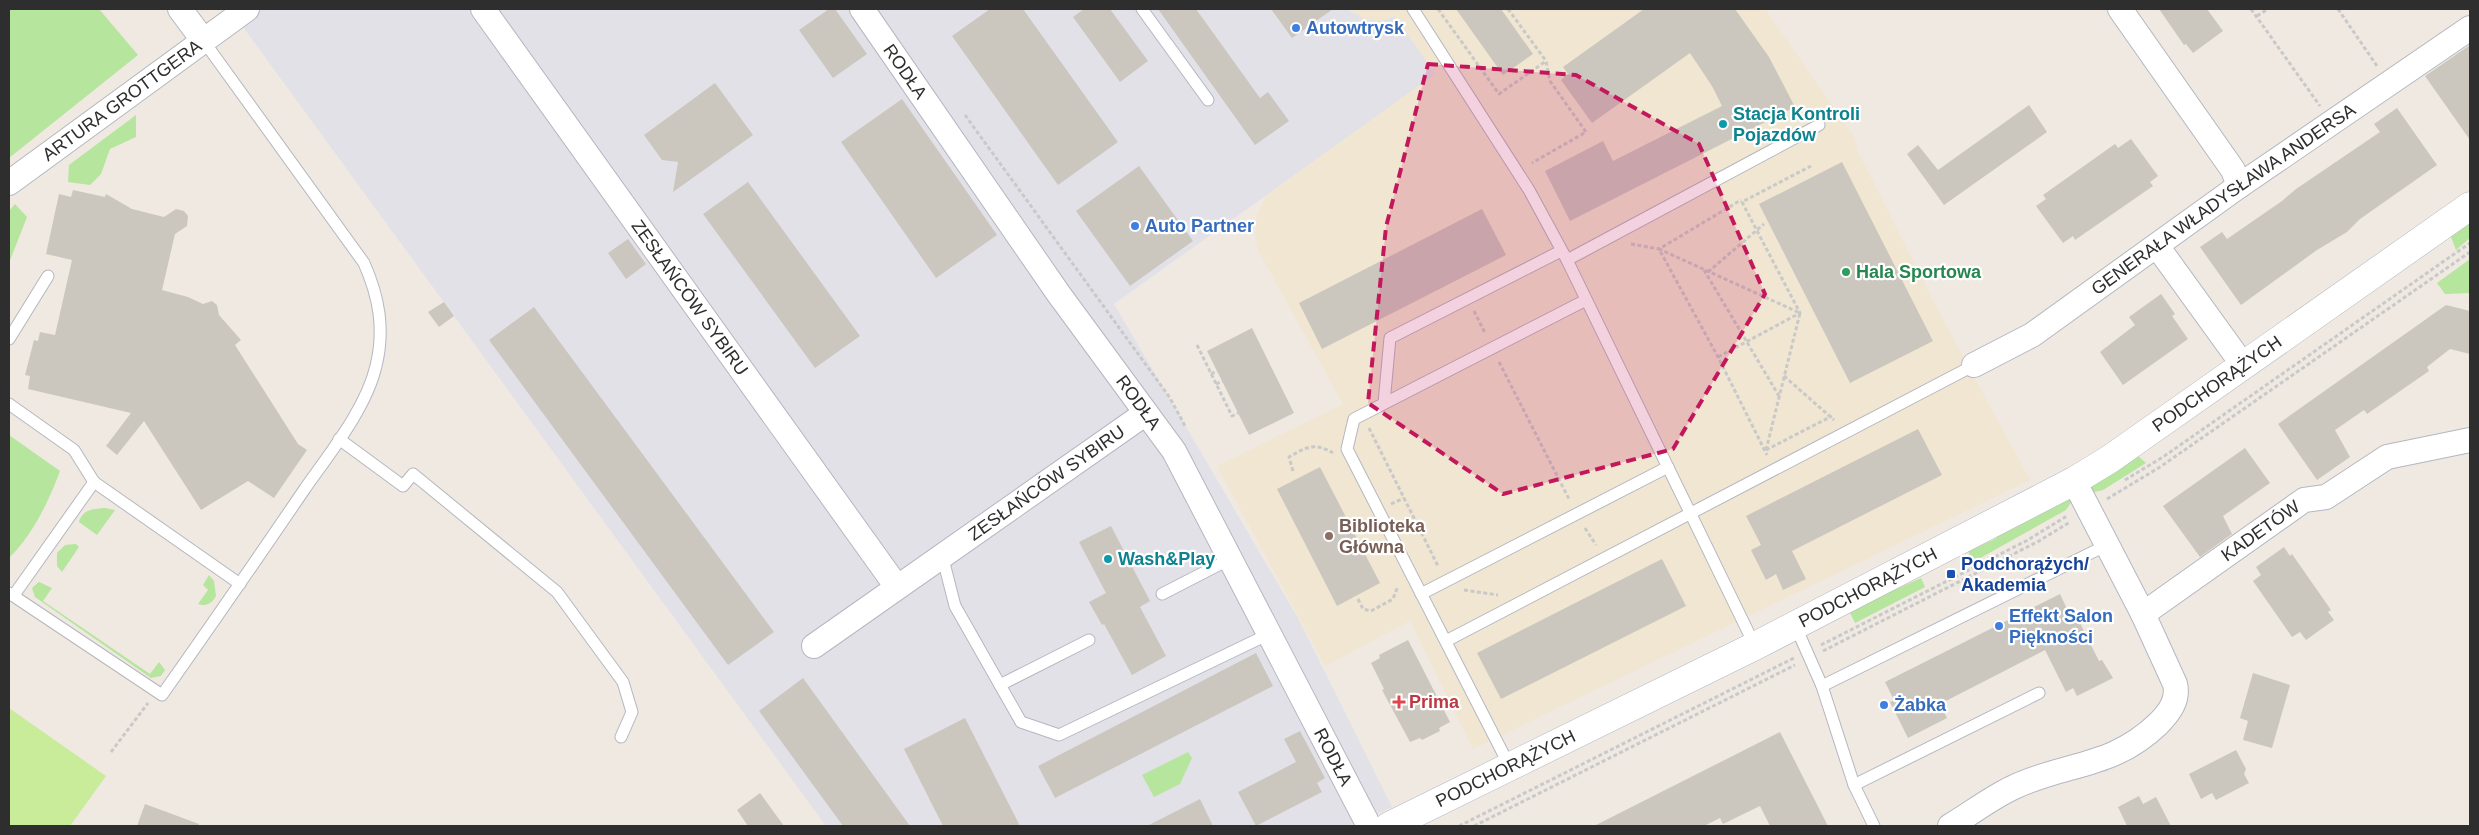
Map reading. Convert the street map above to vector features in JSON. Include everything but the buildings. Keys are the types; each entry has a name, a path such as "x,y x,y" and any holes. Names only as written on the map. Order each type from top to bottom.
{"street":[{"name":"ARTURA GROTTGERA","path":"9,183 203,40 180,9"},
{"path":"203,40 246,9"},
{"name":"ZESŁAŃCÓW SYBIRU","path":"483,9 897,587"},
{"name":"RODŁA","path":"862,9 1058,293 1174,451 1369,826"},
{"path":"2120,9 2233,170 2239,186"},
{"name":"GENERAŁA WŁADYSŁAWA ANDERSA","path":"1970,367 2032,335 2239,186 2470,28"},
{"name":"PODCHORĄŻYCH","path":"1389,826 1755,646 2074,481 2110,459 2470,206"},
{"path":"2157,246 2243,365"},
{"name":"ZESŁAŃCÓW SYBIRU","path":"814,646 1146,413"},
{"name":"KADETÓW","path":"2143,614 2304,500 2326,498 2387,457 2470,440"},
{"path":"1950,826 2012,788 2110,757 2130,747 2163,718 2174,703 2177,692 2175,684 2143,614 2074,481"}],"lane":[{"path":"1142,9 1208,100"},
{"path":"1413,9 1529,190 1586,300 1755,646"},
{"path":"94,482 12,594 162,696 339,439 368,391 376,368 380,347 381,324 373,284 364,263 203,40"},
{"path":"1384,404 1390,338 1602,240 1818,125"},
{"path":"9,340 48,276"},
{"path":"1510,767 1347,449 1354,419 1586,300"},
{"path":"1446,641 1970,367"},
{"path":"9,404 74,450 94,482 240,584"},
{"path":"339,439 404,486 413,474 557,592 623,682 632,712 621,737"},
{"path":"1421,594 1668,467"},
{"path":"1822,686 2107,545"},
{"path":"942,555 955,606 1021,722 1059,735 1269,634"},
{"path":"1162,594 1230,559"},
{"path":"1795,625 1822,686 1854,785 1874,826"},
{"path":"1000,685 1089,640"},
{"path":"1854,785 2039,693"}],"path":[{"path":"1438,9 1499,94 1546,61"},
{"path":"1508,9 1546,61 1550,81 1586,132 1531,162 1535,170"},
{"path":"2251,9 2332,123"},
{"path":"2257,16 2268,9"},
{"path":"2338,9 2389,83"},
{"path":"1766,450 1800,313 1742,202 1811,166"},
{"path":"1659,249 1741,200"},
{"path":"1708,272 1764,224"},
{"path":"1602,240 1659,249 1800,313"},
{"path":"2119,484 2171,451 2470,243"},
{"path":"1659,249 1766,450"},
{"path":"2105,501 2168,461 2470,252"},
{"path":"1704,270 1779,396"},
{"path":"1718,357 1800,313"},
{"path":"1197,345 1232,416 1238,413"},
{"path":"1499,362 1569,499"},
{"path":"1212,374 1217,371"},
{"path":"1766,450 1832,416 1784,376"},
{"path":"1216,384 1225,380"},
{"path":"1368,426 1438,566"},
{"path":"1293,471 1289,457 1310,446 1322,446 1335,455"},
{"path":"1820,645 2026,540 2070,514"},
{"path":"1823,651 2031,545 2074,519"},
{"path":"1585,528 1596,546"},
{"path":"1358,599 1363,609 1372,611 1393,599 1398,587 1397,582"},
{"path":"1458,590 1506,596"},
{"path":"1459,826 1801,654"},
{"path":"1474,826 1796,664"},
{"path":"111,752 157,692"}],"highlighted area":[{"path":"1428,64 1576,75 1699,144 1765,294 1673,449 1503,494 1368,403 1386,227"}],"shaded area":[{"path":"230,9 1349,9 1351,12 1381,21 1395,16 1436,74 1114,304 1298,618 1392,807 1348,826 826,826"},
{"path":"1349,9 1765,9 1855,138 1858,152 1931,297 2030,480 1473,749 1410,621 1325,666 1217,466 1343,404 1258,250 1255,235 1257,215 1266,196 1435,74 1395,16 1381,21 1365,20"}],"green space":[{"path":"9,9 99,9 138,55 9,158"},
{"path":"136,115 136,137 110,149 101,174 90,185 68,182 69,165"},
{"path":"15,204 27,217 9,263 9,211"},
{"path":"2470,219 2470,238 2456,250 2451,237 2452,232"},
{"path":"2470,259 2470,293 2445,294 2437,283"},
{"path":"9,435 60,471 33,528 9,558"},
{"path":"2137,455 2146,463 2103,490 2091,493 2092,486"},
{"path":"2070,499 2072,501 2066,510 1973,562 1968,551 1995,539 2013,522 2057,500"},
{"path":"105,508 115,510 97,535 79,522 86,512"},
{"path":"76,544 79,547 62,572 57,566 57,553 65,545"},
{"path":"209,575 214,581 216,596 209,604 198,604 208,590 203,585"},
{"path":"1921,578 1925,587 1855,623 1847,607 1888,593"},
{"path":"39,582 52,588 43,601 150,674 159,662 165,670 161,676 151,678 35,597 32,588"},
{"path":"9,708 106,776 70,826 9,826"},
{"path":"1188,752 1192,758 1180,784 1154,797 1142,775"}],"place":[{"name":"Autowtrysk","path":"1296,28"},
{"name":"Stacja Kontroli Pojazdów","path":"1723,124"},
{"name":"Auto Partner","path":"1135,226"},
{"name":"Hala Sportowa","path":"1846,272"},
{"name":"Biblioteka Główna","path":"1329,536"},
{"name":"Wash&Play","path":"1108,559"},
{"name":"Podchorążych/ Akademia","path":"1951,574"},
{"name":"Effekt Salon Piękności","path":"1999,626"},
{"name":"Prima","path":"1399,702"},
{"name":"Żabka","path":"1884,705"}]}
